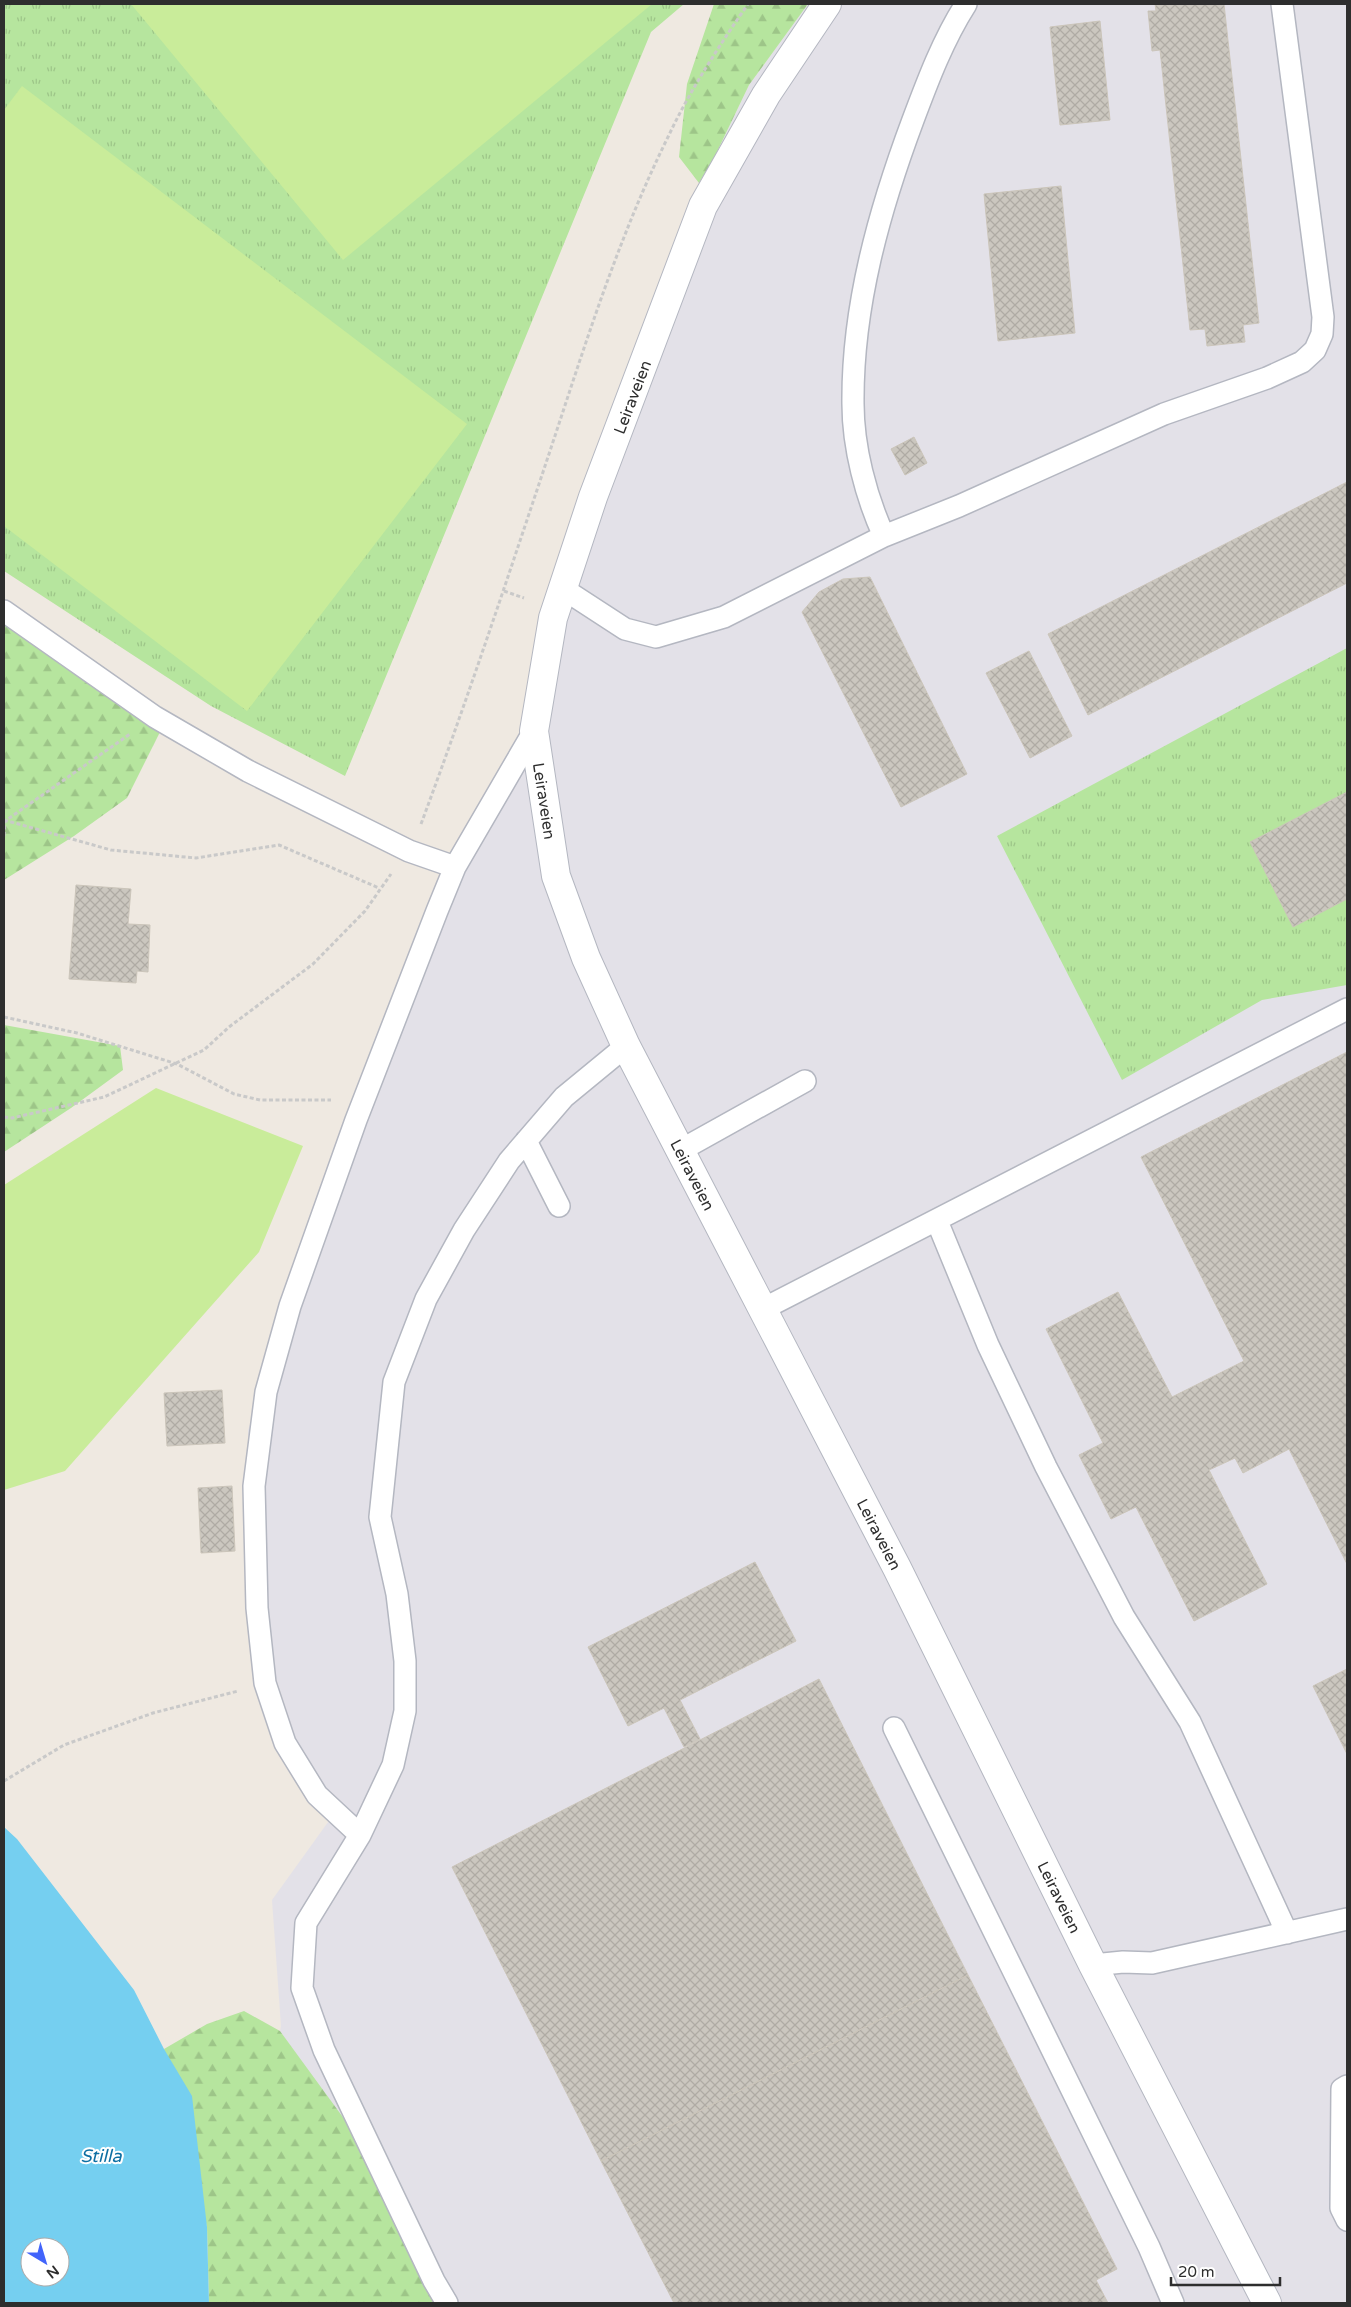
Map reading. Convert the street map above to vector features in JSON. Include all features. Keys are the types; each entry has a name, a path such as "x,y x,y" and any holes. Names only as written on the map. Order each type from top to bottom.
{"street":[{"name":"Leiraveien","path":"827,4 766,95 703,206 592,497 562,588 553,618 534,731 556,876 586,958 626,1046 896,1568 1093,1965 1267,2303"}],"lane":[{"path":"884,536 874,513 857,444 854,373 859,321 868,266 903,147 940,52 966,4"},
{"path":"562,588 625,629 656,637 724,617 884,536 959,506 1164,414 1268,378 1302,362 1315,350 1322,334 1320,281 1282,4"},
{"path":"4,611 155,717 248,771 409,851 455,867"},
{"path":"360,1835 317,1795 285,1743 265,1684 257,1608 254,1486 266,1392 290,1306 356,1120 455,867 534,731"},
{"path":"763,1309 1347,1009"},
{"path":"447,2303 434,2281 324,2050 302,1988 306,1923 360,1835 393,1765 404,1711 405,1661 397,1594 380,1518 394,1382 426,1299 464,1230 509,1161 564,1097 626,1046"},
{"path":"681,1150 804,1082"},
{"path":"526,1141 559,1206"},
{"path":"937,1221 988,1345 1046,1467 1124,1617 1190,1722 1287,1933"},
{"path":"894,1728 1149,2247 1173,2303"},
{"path":"1093,1965 1123,1962 1152,1963 1347,1919"},
{"path":"1347,2086 1342,2089 1341,2208 1347,2220"}],"path":[{"path":"409,851 504,591 588,335 636,207 668,136 694,88 748,4"},
{"path":"504,591 531,601"},
{"path":"4,820 155,717"},
{"path":"4,820 4,836"},
{"path":"4,820 111,850 196,858 279,845 379,888 365,911 313,964 229,1027 204,1050 104,1097 12,1118 4,1117"},
{"path":"4,1017 77,1033 177,1064 234,1094 260,1100 330,1100 356,1120"},
{"path":"4,1781 64,1745 153,1713 265,1684"}],"shaded area":[{"path":"808,4 1347,4 1347,2303 424,2303 291,2047 280,2031 272,1900 336,1811 306,1771 253,1606 248,1430 294,1306 412,959 520,768 553,643 714,158 749,85"}],"green space":[{"path":"4,4 684,4 651,32 345,776 211,706 4,571"},
{"path":"131,4 652,4 343,260"},
{"path":"714,4 808,4 749,85 714,158 699,183 679,157 687,84"},
{"path":"22,86 467,424 247,711 4,526 4,110"},
{"path":"4,616 93,687 160,732 127,798 74,836 4,880"},
{"path":"1347,648 1347,985 1262,1000 1122,1080 997,836"},
{"path":"4,1025 120,1046 123,1070 71,1108 4,1152"},
{"path":"156,1088 303,1146 259,1252 65,1471 4,1490 4,1185"},
{"path":"244,2011 280,2031 361,2142 448,2303 209,2303 207,2227 164,2049 207,2024"}],"water":[{"name":"Stilla","path":"4,1827 17,1839 134,1990 164,2049 192,2096 207,2227 209,2303 4,2303"}],"building":[{"path":"1155,4 1224,4 1259,323 1243,325 1245,342 1207,346 1205,329 1190,330 1160,50 1152,51 1148,11 1156,11"},
{"path":"1100,21 1110,120 1060,125 1050,27"},
{"path":"1061,186 1075,333 998,341 984,194"},
{"path":"914,437 927,463 905,475 891,449"},
{"path":"1347,482 1347,583 1088,715 1048,634"},
{"path":"870,577 967,774 901,807 802,612 819,592 843,579"},
{"path":"1029,651 1072,736 1030,758 986,673"},
{"path":"1347,792 1347,899 1293,927 1250,842"},
{"path":"76,885 131,889 128,924 150,925 148,972 137,971 136,983 69,979"},
{"path":"1347,1052 1347,1564 1289,1449 1243,1473 1235,1458 1209,1470 1267,1584 1194,1621 1136,1507 1111,1519 1079,1455 1103,1443 1046,1329 1118,1292 1172,1397 1244,1361 1141,1157"},
{"path":"222,1390 225,1443 167,1446 164,1393"},
{"path":"232,1486 235,1551 201,1553 198,1488"},
{"path":"755,1562 796,1641 680,1700 700,1739 684,1747 664,1708 628,1726 588,1647"},
{"path":"1347,1669 1347,1754 1313,1686"},
{"path":"819,1679 968,1975 601,2161 452,1867"},
{"path":"968,1975 1117,2269 1096,2280 1108,2303 674,2303 601,2161"}]}
